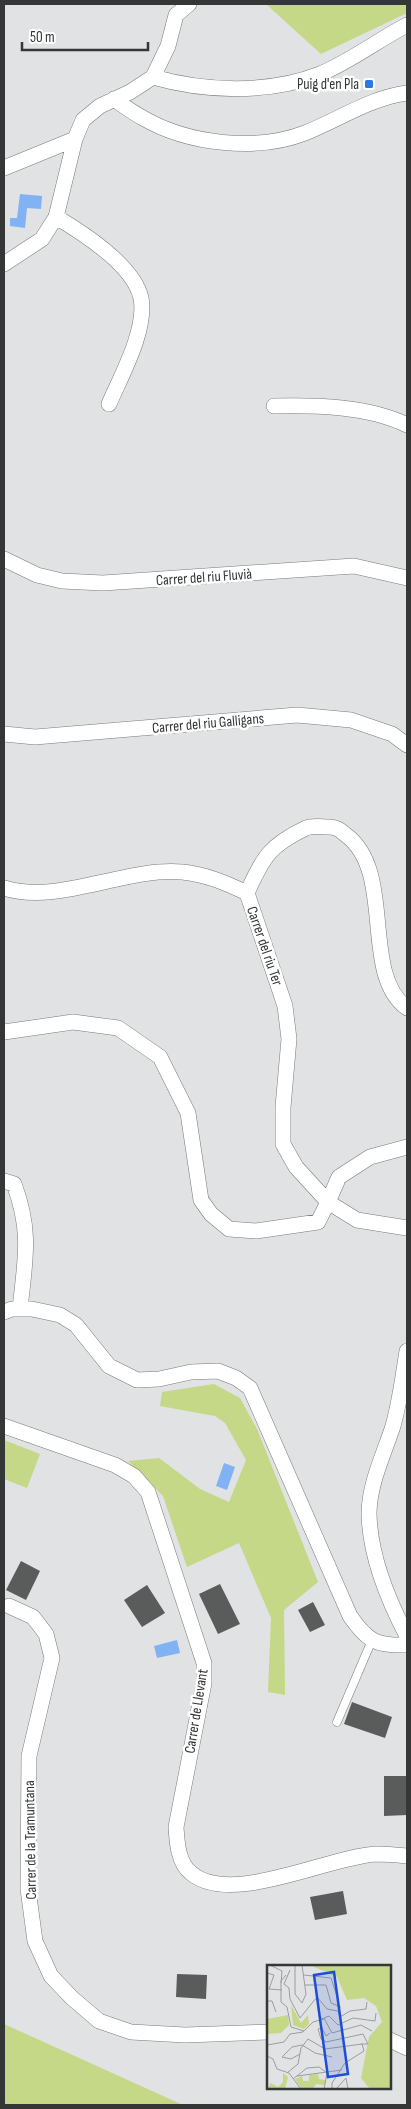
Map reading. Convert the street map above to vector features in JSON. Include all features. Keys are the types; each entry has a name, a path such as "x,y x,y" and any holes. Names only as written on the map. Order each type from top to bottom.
{"street":[{"path":"4,264 42,239 56,218 75,139 83,120 100,106 130,92 153,77 168,46 176,15 189,4"},
{"path":"153,77 203,88 270,86 287,83 319,74 407,25"},
{"path":"114,99 144,119 194,138 211,142 253,143 288,139 366,104 407,92"},
{"path":"4,168 75,139"},
{"path":"56,218 84,234 129,274 141,298 140,319 132,352 109,404"},
{"path":"274,406 322,405 394,418 407,425"},
{"name":"Carrer del riu Fluvià","path":"4,559 37,575 62,581 95,583 354,566 407,578"},
{"name":"Carrer del riu Galligans","path":"4,734 35,738 297,715 350,720 392,734 407,745"},
{"path":"247,893 262,860 286,837 310,826 336,828 343,832 356,842 369,866 386,976 397,1001 407,1008"},
{"name":"Carrer del riu Ter","path":"4,888 15,892 67,890 141,874 181,872 218,879 247,893 285,1006 289,1039 283,1106 283,1144 296,1167 328,1202 357,1220 407,1228"},
{"path":"4,1032 73,1022 118,1028 160,1057 188,1113 201,1200 211,1214 229,1229 256,1230 318,1222 339,1177 370,1157 407,1147"},
{"path":"4,1181 14,1184 24,1210 27,1244 20,1309"},
{"path":"4,1312 32,1309 60,1315 76,1325 109,1366 137,1380 158,1379 191,1372 218,1371 236,1378 250,1388 350,1616 363,1635 384,1646 407,1644"},
{"path":"407,1351 399,1402 374,1481 369,1512 372,1545 396,1615 407,1636"},
{"name":"Carrer de Llevant","path":"4,1426 115,1465 134,1476 148,1492 204,1663 204,1683 176,1827 178,1849 190,1873 216,1884 245,1885 376,1854 407,1856"},
{"name":"Carrer de la Tramuntana","path":"9,1606 33,1617 46,1634 52,1658 29,1756 28,1870 28,1889 35,1941 51,1976 72,1998 99,2021 131,2032 185,2035 267,2032"},
{"path":"391,2040 407,2048"}],"lane":[{"path":"337,1722 372,1640"}],"green space":[{"path":"266,4 407,4 407,13 321,54"},
{"path":"214,1384 240,1398 257,1429 318,1582 284,1610 285,1695 268,1692 271,1618 239,1543 187,1567 163,1496 128,1461 159,1458 200,1489 229,1502 246,1460 225,1423 215,1416 160,1406 162,1392"},
{"path":"4,1440 40,1454 27,1488 4,1479"},
{"path":"4,2024 183,2105 4,2105"}],"water":[{"path":"20,194 42,196 41,209 27,208 25,228 10,226 10,218 17,218"},
{"path":"224,1463 235,1467 227,1490 216,1486"},
{"path":"177,1640 180,1653 157,1658 154,1646"}],"building":[{"path":"21,1561 40,1571 26,1600 6,1590"},
{"path":"220,1584 240,1624 218,1634 199,1594"},
{"path":"147,1585 165,1613 142,1627 124,1600"},
{"path":"313,1602 325,1625 310,1632 298,1610"},
{"path":"352,1702 392,1717 385,1738 344,1724"},
{"path":"384,1776 407,1776 407,1815 384,1816"},
{"path":"343,1891 347,1914 315,1920 310,1897"},
{"path":"177,1974 207,1975 206,1999 176,1997"}],"place":[{"name":"Puig d'en Pla","path":"369,84"}]}
